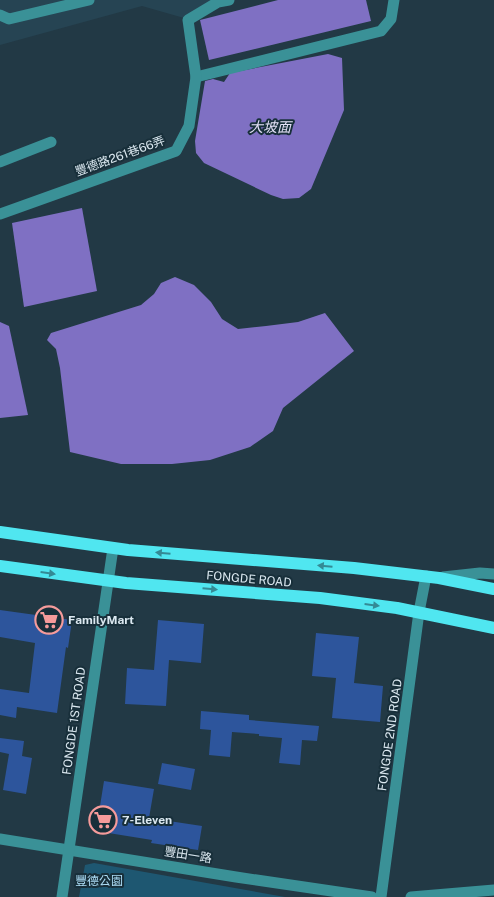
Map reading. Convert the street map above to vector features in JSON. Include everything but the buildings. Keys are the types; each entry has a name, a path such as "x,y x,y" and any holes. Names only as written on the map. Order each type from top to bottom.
{"main road":[{"name":"FONGDE ROAD","path":"0,532 113,548 354,568 426,576 494,589"},
{"name":"FONGDE ROAD","path":"0,566 108,581 320,598 396,608 494,628"}],"street":[{"path":"0,15 9,19 89,0"},
{"name":"豐德路261巷66弄","path":"0,214 176,151 189,126 196,78 188,20 218,2 229,0"},
{"path":"196,78 380,31 391,19 394,0"},
{"path":"0,162 51,142"},
{"name":"FONGDE 1ST ROAD","path":"62,897 113,548"},
{"path":"439,578 480,573 494,574"},
{"name":"FONGDE 2ND ROAD","path":"381,897 419,612 426,576"},
{"name":"豐田一路","path":"0,839 372,897"},
{"path":"411,897 494,890"}],"shaded area":[{"path":"0,0 231,0 184,18 142,6 0,45"}],"green space":[{"name":"豐德公園","path":"94,863 285,897 79,897 85,865"}],"water":[{"path":"278,0 366,0 371,21 209,60 200,20"},
{"name":"大坡面","path":"328,54 342,58 344,110 311,189 299,198 283,199 204,163 196,153 195,141 205,81 213,79 224,82 230,73"},
{"path":"82,208 97,291 24,307 12,223"},
{"path":"175,277 194,285 211,302 222,319 238,329 298,322 325,313 354,351 283,408 273,431 250,447 210,460 172,464 121,464 70,452 60,368 56,349 47,340 51,333 141,305 154,294 161,283"},
{"path":"0,322 9,326 28,415 0,418"}],"place":[{"name":"FamilyMart","path":"49,620"},
{"name":"7-Eleven","path":"103,820"}]}
